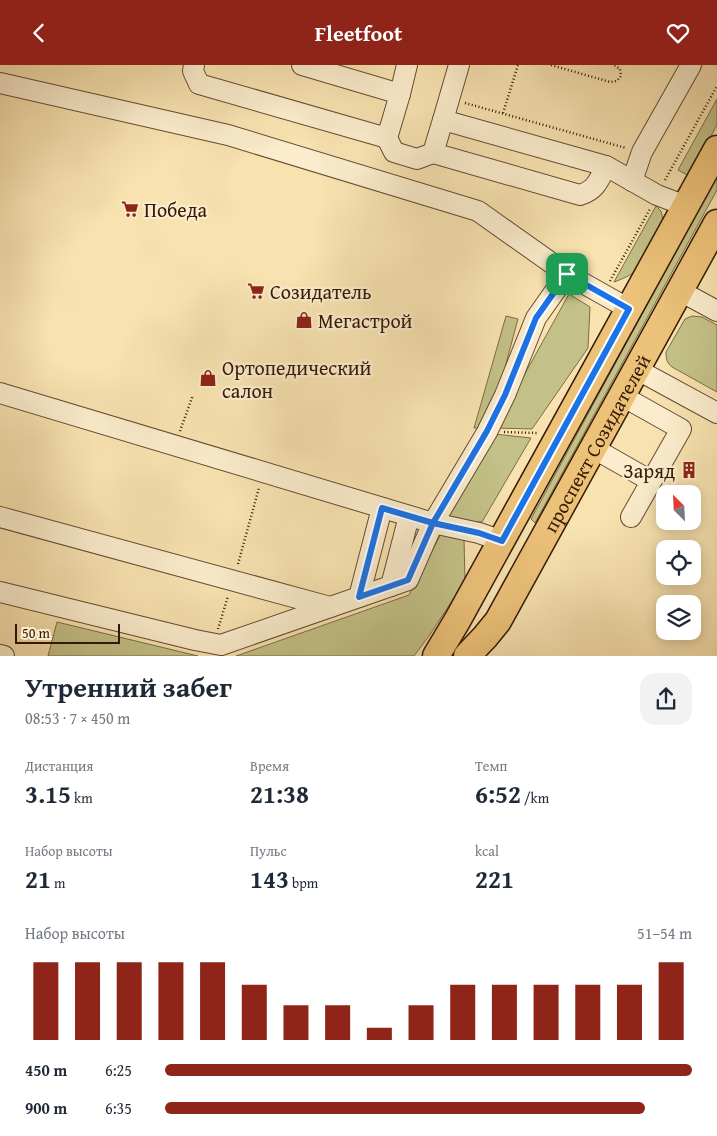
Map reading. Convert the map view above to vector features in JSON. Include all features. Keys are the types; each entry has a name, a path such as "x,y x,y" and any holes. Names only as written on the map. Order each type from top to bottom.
{"main road":[{"name":"проспект Созидателей","path":"436,656 458,621 717,149"},
{"name":"проспект Созидателей","path":"473,654 498,621 717,223"},
{"path":"518,510 521,527 525,532 529,534 540,533 550,527"}],"lane":[{"path":"194,65 193,71 199,84 387,139"},
{"path":"302,65 400,94"},
{"path":"407,65 387,139 394,152 417,159 433,153 580,195 588,192 595,186 606,166"},
{"path":"433,153 459,65"},
{"path":"632,181 642,152 692,65"},
{"path":"0,83 228,135 478,211 567,274 629,309"},
{"path":"443,120 606,166 657,195 686,206"},
{"path":"0,592 221,645 408,580 433,523 502,403 536,318 567,274"},
{"path":"680,291 717,311"},
{"path":"636,369 717,413"},
{"path":"0,393 409,516 479,533 502,541"},
{"path":"622,396 681,429 631,517"},
{"path":"593,448 651,481"},
{"path":"359,597 382,508"},
{"path":"391,587 409,516"},
{"path":"0,517 330,607"},
{"path":"0,655 4,656"}],"path":[{"path":"503,113 518,65"},
{"path":"551,65 561,66 610,82 617,81 621,76 620,69 614,65"},
{"path":"603,294 717,86"},
{"path":"449,98 642,152"},
{"path":"177,439 193,395"},
{"path":"213,643 264,473"}],"shaded area":[{"path":"717,99 717,125 689,176 678,170"},
{"path":"717,176 717,190 535,523 531,519"},
{"path":"656,206 661,211 663,219 640,267 628,276 614,282"},
{"path":"569,294 590,307 588,348 532,429 495,428"},
{"path":"506,316 518,319 498,393 478,428 474,428"},
{"path":"692,316 702,317 717,325 717,392 672,367 667,361 666,352 685,319"},
{"path":"494,434 531,438 482,522 446,521"},
{"path":"442,532 464,538 465,581 414,656 236,656 409,595"},
{"path":"57,622 198,656 48,656"}],"place":[{"name":"Победа","path":"130,209"},
{"name":"Созидатель","path":"256,291"},
{"name":"Мегастрой","path":"304,320"},
{"name":"Ортопедический салон","path":"208,378"},
{"name":"Заряд","path":"689,470"}],"route":[{"path":"567,274 536,318 505,395 487,431 433,523 408,580 359,597 382,508 433,523 479,533 502,541 629,309 567,274"}]}
